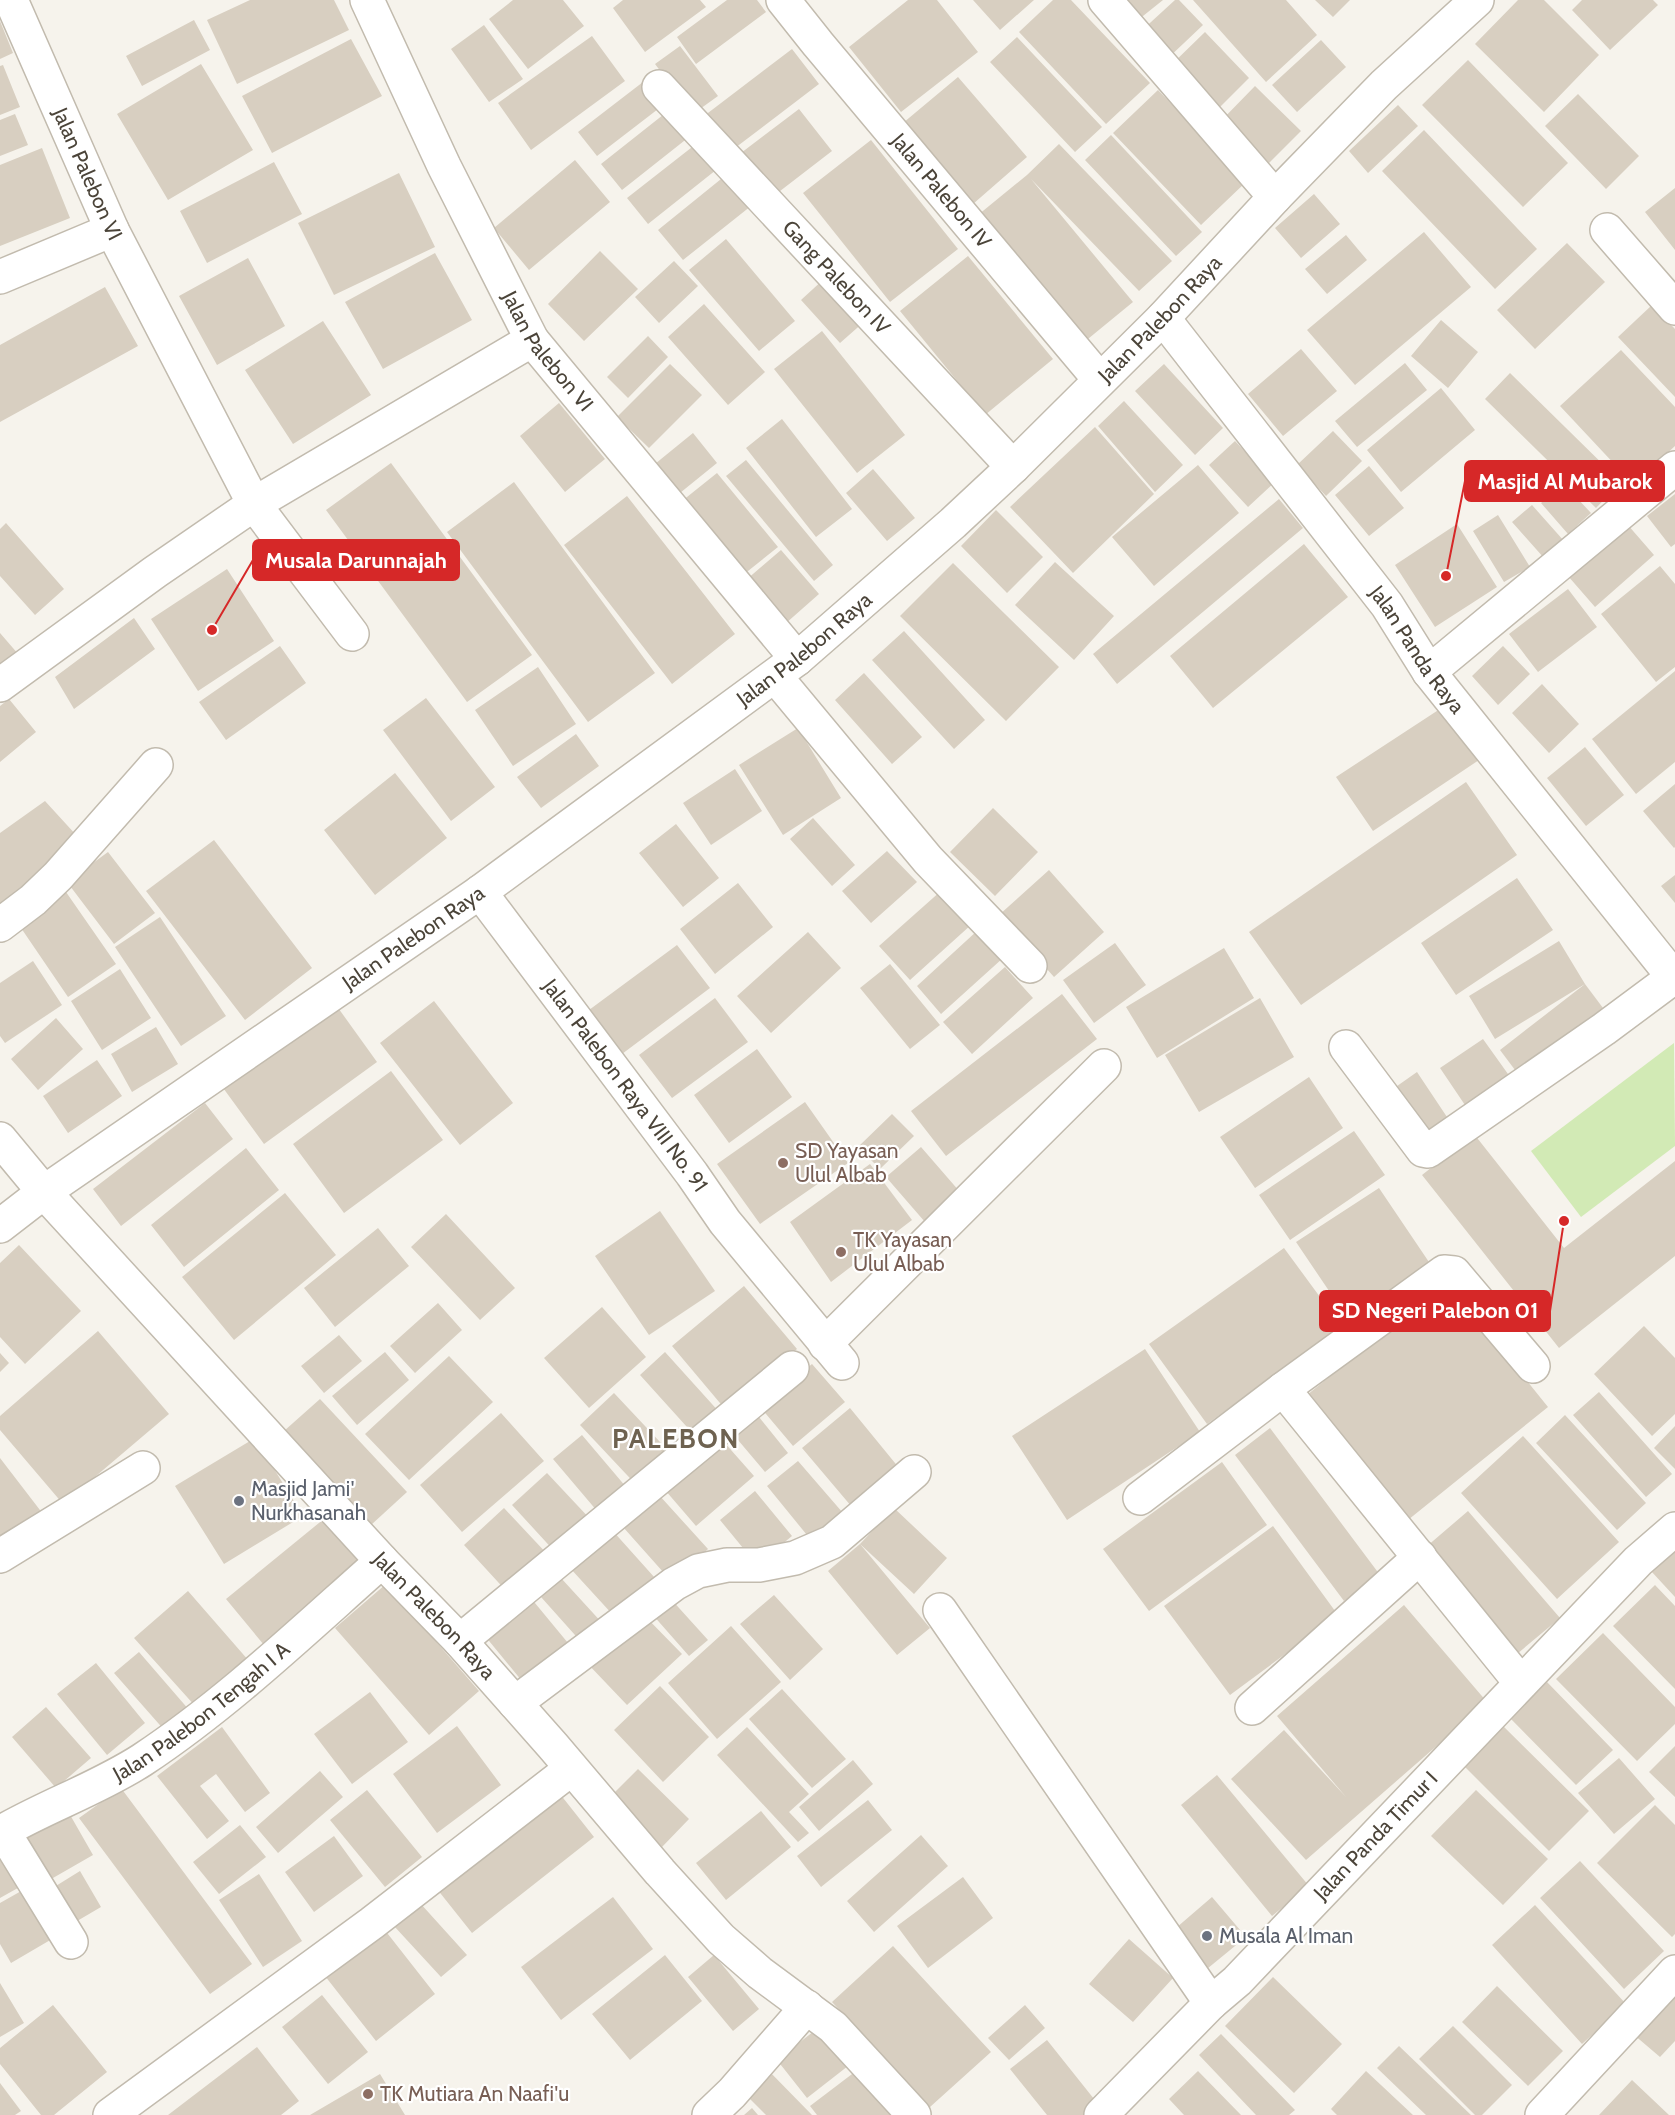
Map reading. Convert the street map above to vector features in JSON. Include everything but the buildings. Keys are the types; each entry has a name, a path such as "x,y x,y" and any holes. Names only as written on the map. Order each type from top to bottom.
{"street":[{"name":"Jalan Palebon VI","path":"11,0 112,230 255,504 352,634"},
{"name":"Jalan Palebon VI","path":"367,0 444,166 532,340 786,668 928,860 1030,966"},
{"name":"Jalan Palebon IV","path":"783,0 1100,380"},
{"path":"1106,0 1275,197"},
{"name":"Jalan Palebon Raya","path":"44,1192 480,892 786,668 953,523 1013,467 1163,318 1275,197 1384,85 1477,0"},
{"name":"Gang Palebon IV","path":"659,87 1013,467"},
{"path":"0,277 112,230"},
{"path":"1607,230 1675,308"},
{"name":"Jalan Panda Raya","path":"1163,318 1387,605 1428,672 1674,978"},
{"path":"0,685 155,572 255,504 532,340"},
{"path":"1428,672 1675,468"},
{"path":"0,924 33,900 58,876 156,765"},
{"name":"Jalan Palebon Raya VIII No. 91","path":"480,892 692,1173 725,1222 833,1354 1104,1066"},
{"path":"1347,1047 1423,1150 1428,1151 1674,978"},
{"name":"Jalan Palebon Raya","path":"0,1139 44,1192 382,1561 460,1641 721,1939 760,1973 845,2038 914,2115"},
{"path":"0,1226 44,1192"},
{"path":"1140,1498 1283,1389 1444,1272 1454,1273 1533,1366"},
{"path":"460,1641 792,1368"},
{"path":"1283,1389 1521,1683"},
{"path":"0,1556 143,1468"},
{"path":"515,1703 674,1584 698,1571 727,1565 759,1565 795,1558 832,1542 914,1472"},
{"name":"Jalan Panda Timur I","path":"1101,2115 1211,2003 1237,1981 1638,1561 1675,1529"},
{"path":"1252,1708 1420,1557"},
{"name":"Jalan Palebon Tengah I A","path":"2,1832 108,1780 143,1759 235,1691 382,1561"},
{"path":"940,1610 1211,2003"},
{"path":"110,2115 372,1923 571,1769"},
{"path":"2,1832 71,1942"},
{"path":"1542,2115 1675,1972"},
{"path":"709,2115 807,2007"}],"green space":[{"path":"1674,1043 1675,1146 1581,1217 1531,1151"}],"place":[{"name":"Masjid Al Mubarok","path":"1446,576"},
{"name":"Musala Darunnajah","path":"212,630"},
{"name":"SD Yayasan Ulul Albab","path":"783,1163"},
{"name":"SD Negeri Palebon 01","path":"1564,1221"},
{"name":"TK Yayasan Ulul Albab","path":"841,1252"},
{"name":"Masjid Jami' Nurkhasanah","path":"239,1501"},
{"name":"Musala Al Iman","path":"1207,1936"},
{"name":"TK Mutiara An Naafi'u","path":"368,2094"}],"district":[{"name":"PALEBON","path":"676,1439"}]}
